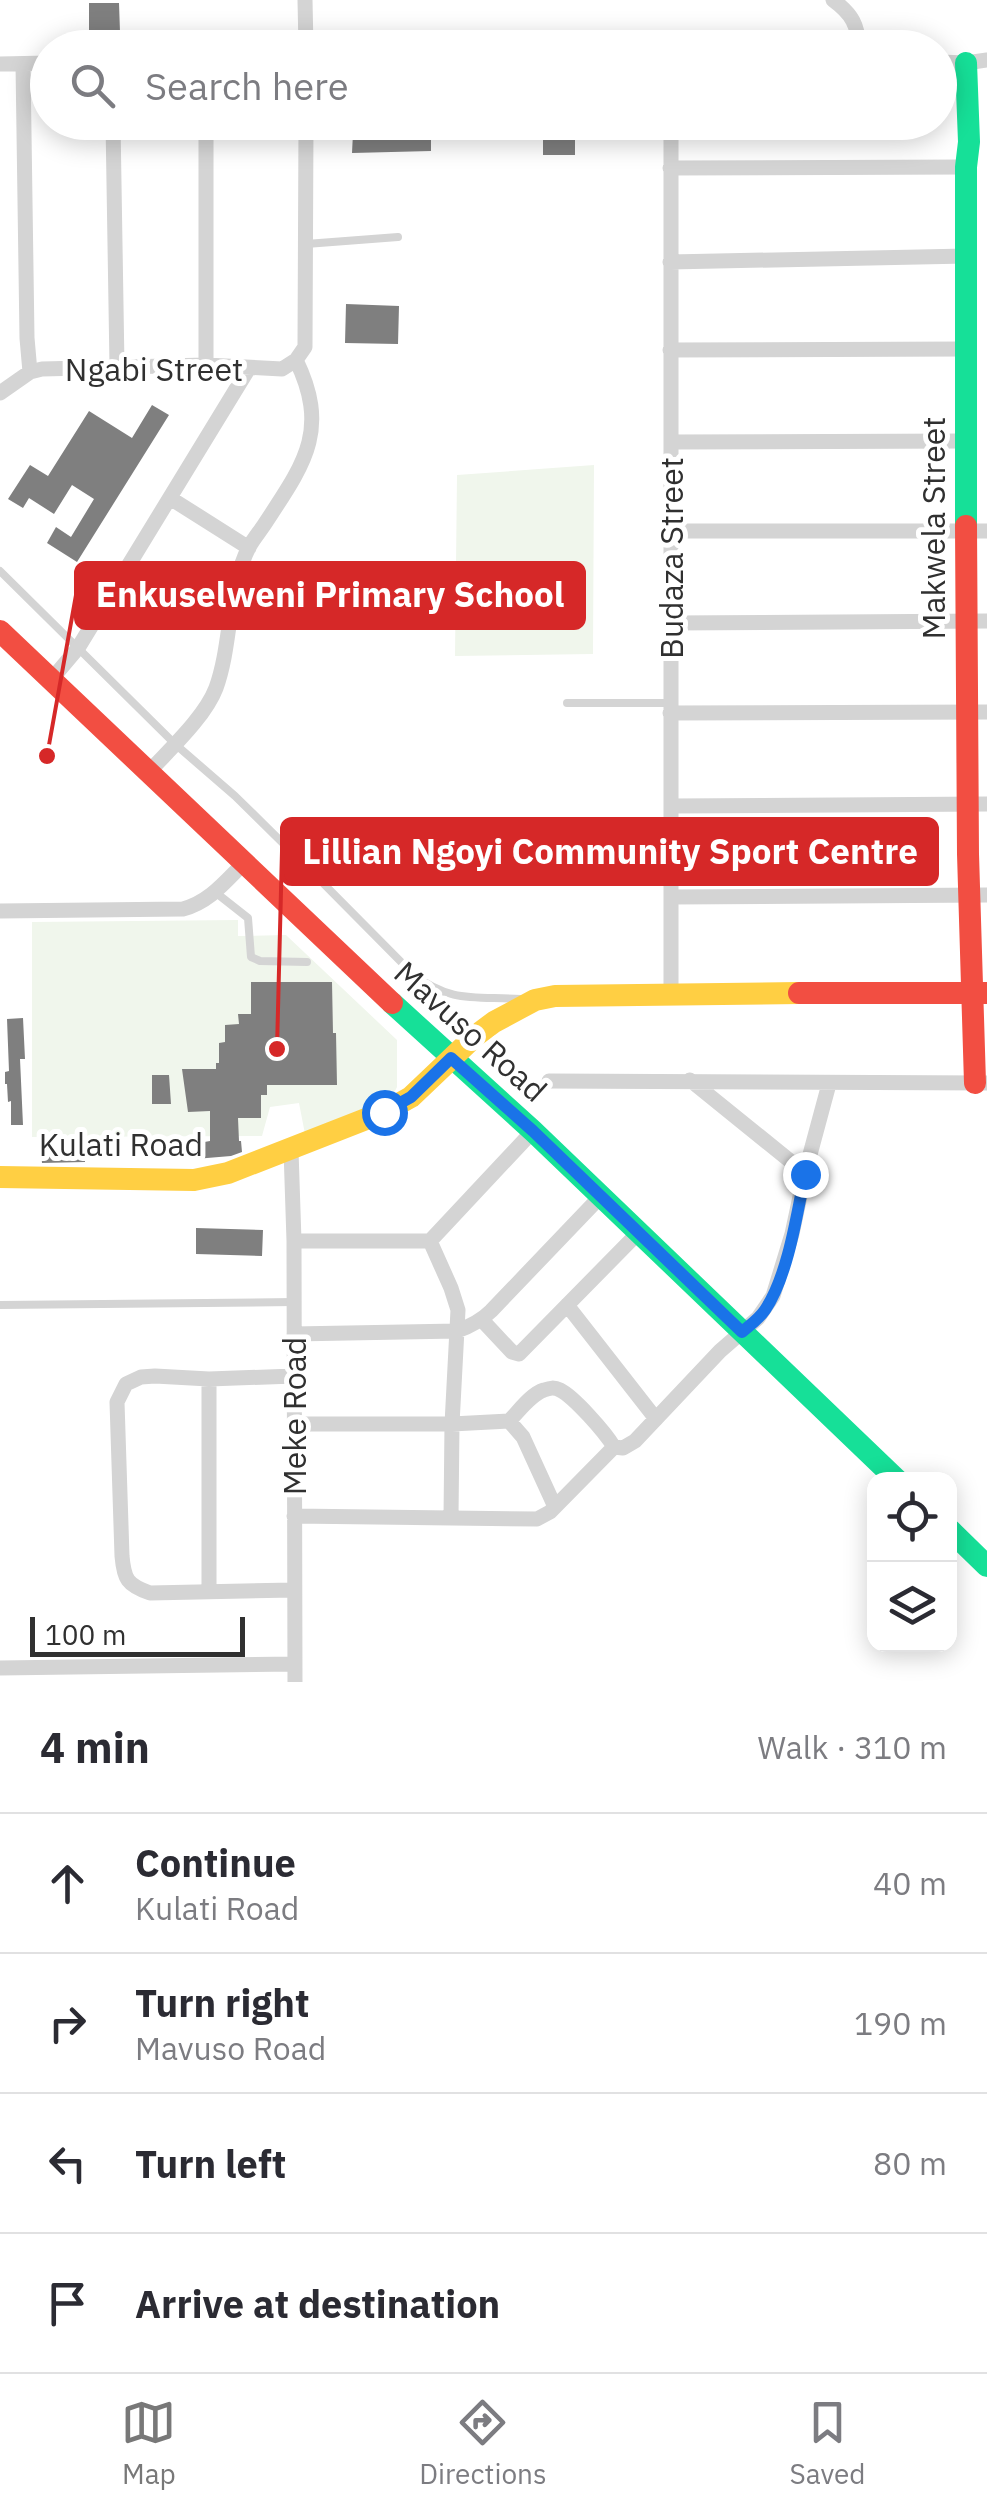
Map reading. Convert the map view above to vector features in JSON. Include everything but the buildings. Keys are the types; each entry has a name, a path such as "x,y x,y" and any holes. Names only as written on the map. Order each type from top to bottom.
{"street":[{"path":"305,0 306,30"},
{"path":"834,0 854,18 858,30"},
{"name":"Makwela Street","path":"976,61 978,142 966,168 966,440 977,531 981,1083"},
{"path":"0,64 30,64"},
{"path":"24,64 30,372"},
{"path":"113,140 117,366"},
{"path":"206,140 206,366"},
{"path":"149,772 199,715 217,685 249,548 302,467 309,448 312,413 300,354 306,140"},
{"name":"Budaza Street","path":"670,140 671,994"},
{"path":"670,168 966,168"},
{"path":"670,262 967,256"},
{"path":"670,350 967,349"},
{"name":"Ngabi Street","path":"0,393 30,372 117,366 282,369 300,354"},
{"path":"51,680 78,648 249,368"},
{"path":"671,442 966,440"},
{"path":"170,498 249,548"},
{"path":"671,531 977,531"},
{"path":"671,623 976,621"},
{"name":"Mavuso Road","path":"0,632 242,864 533,1131 889,1472"},
{"path":"670,708 976,712"},
{"path":"672,806 978,804"},
{"path":"0,911 167,911 198,905 242,864"},
{"path":"672,896 978,895"},
{"path":"536,1000 554,996 671,994 979,993"},
{"name":"Kulati Road","path":"0,1177 194,1180 218,1176 384,1112 411,1097 474,1036 536,1000"},
{"path":"690,1080 805,1174"},
{"path":"549,1081 981,1083"},
{"path":"294,1424 510,1421 540,1392 550,1388 558,1389 599,1426 614,1447 623,1448 635,1442 720,1351 765,1310 778,1284 829,1084"},
{"path":"294,1241 430,1241 533,1131"},
{"name":"Meke Road","path":"291,1150 295,1682"},
{"path":"294,1334 457,1330 482,1320 600,1196"},
{"path":"482,1320 518,1354 639,1232"},
{"path":"430,1241 456,1299 451,1517"},
{"path":"568,1305 656,1419"},
{"path":"294,1376 141,1377 126,1384 117,1402 124,1572 130,1584 150,1592 294,1590"},
{"path":"208,1590 209,1379"},
{"path":"510,1421 524,1437 555,1507"},
{"path":"294,1516 537,1519 555,1507 614,1447"},
{"path":"957,1537 987,1566"},
{"path":"0,1668 294,1664"}],"lane":[{"path":"306,244 398,237"},
{"path":"0,571 430,988 446,994 536,1000"},
{"path":"567,703 670,708"},
{"path":"215,892 248,918 253,959 306,962"},
{"path":"0,1306 294,1302"}],"shaded area":[{"path":"594,465 593,654 455,656 457,475"},
{"path":"238,920 238,936 286,935 397,1040 397,1087 391,1099 305,1134 299,1103 270,1107 262,1136 32,1137 32,922"}],"traffic: fast":[{"path":"966,63 966,526"},
{"path":"392,1003 533,1131 889,1472"},
{"path":"957,1537 987,1566"}],"traffic: slow":[{"path":"0,1177 194,1180 228,1173 384,1112 411,1097 474,1037 535,1000 555,996 799,993"}],"traffic: jam":[{"path":"966,526 968,854 975,1083"},
{"path":"0,631 392,1003"},
{"path":"799,993 987,993"}],"place":[{"name":"Enkuselweni Primary School","path":"47,756"},
{"name":"Lillian Ngoyi Community Sport Centre","path":"277,1049"}],"route":[{"path":"384,1112 411,1097 451,1058 533,1131 742,1332 765,1310 778,1284 805,1174"}]}
